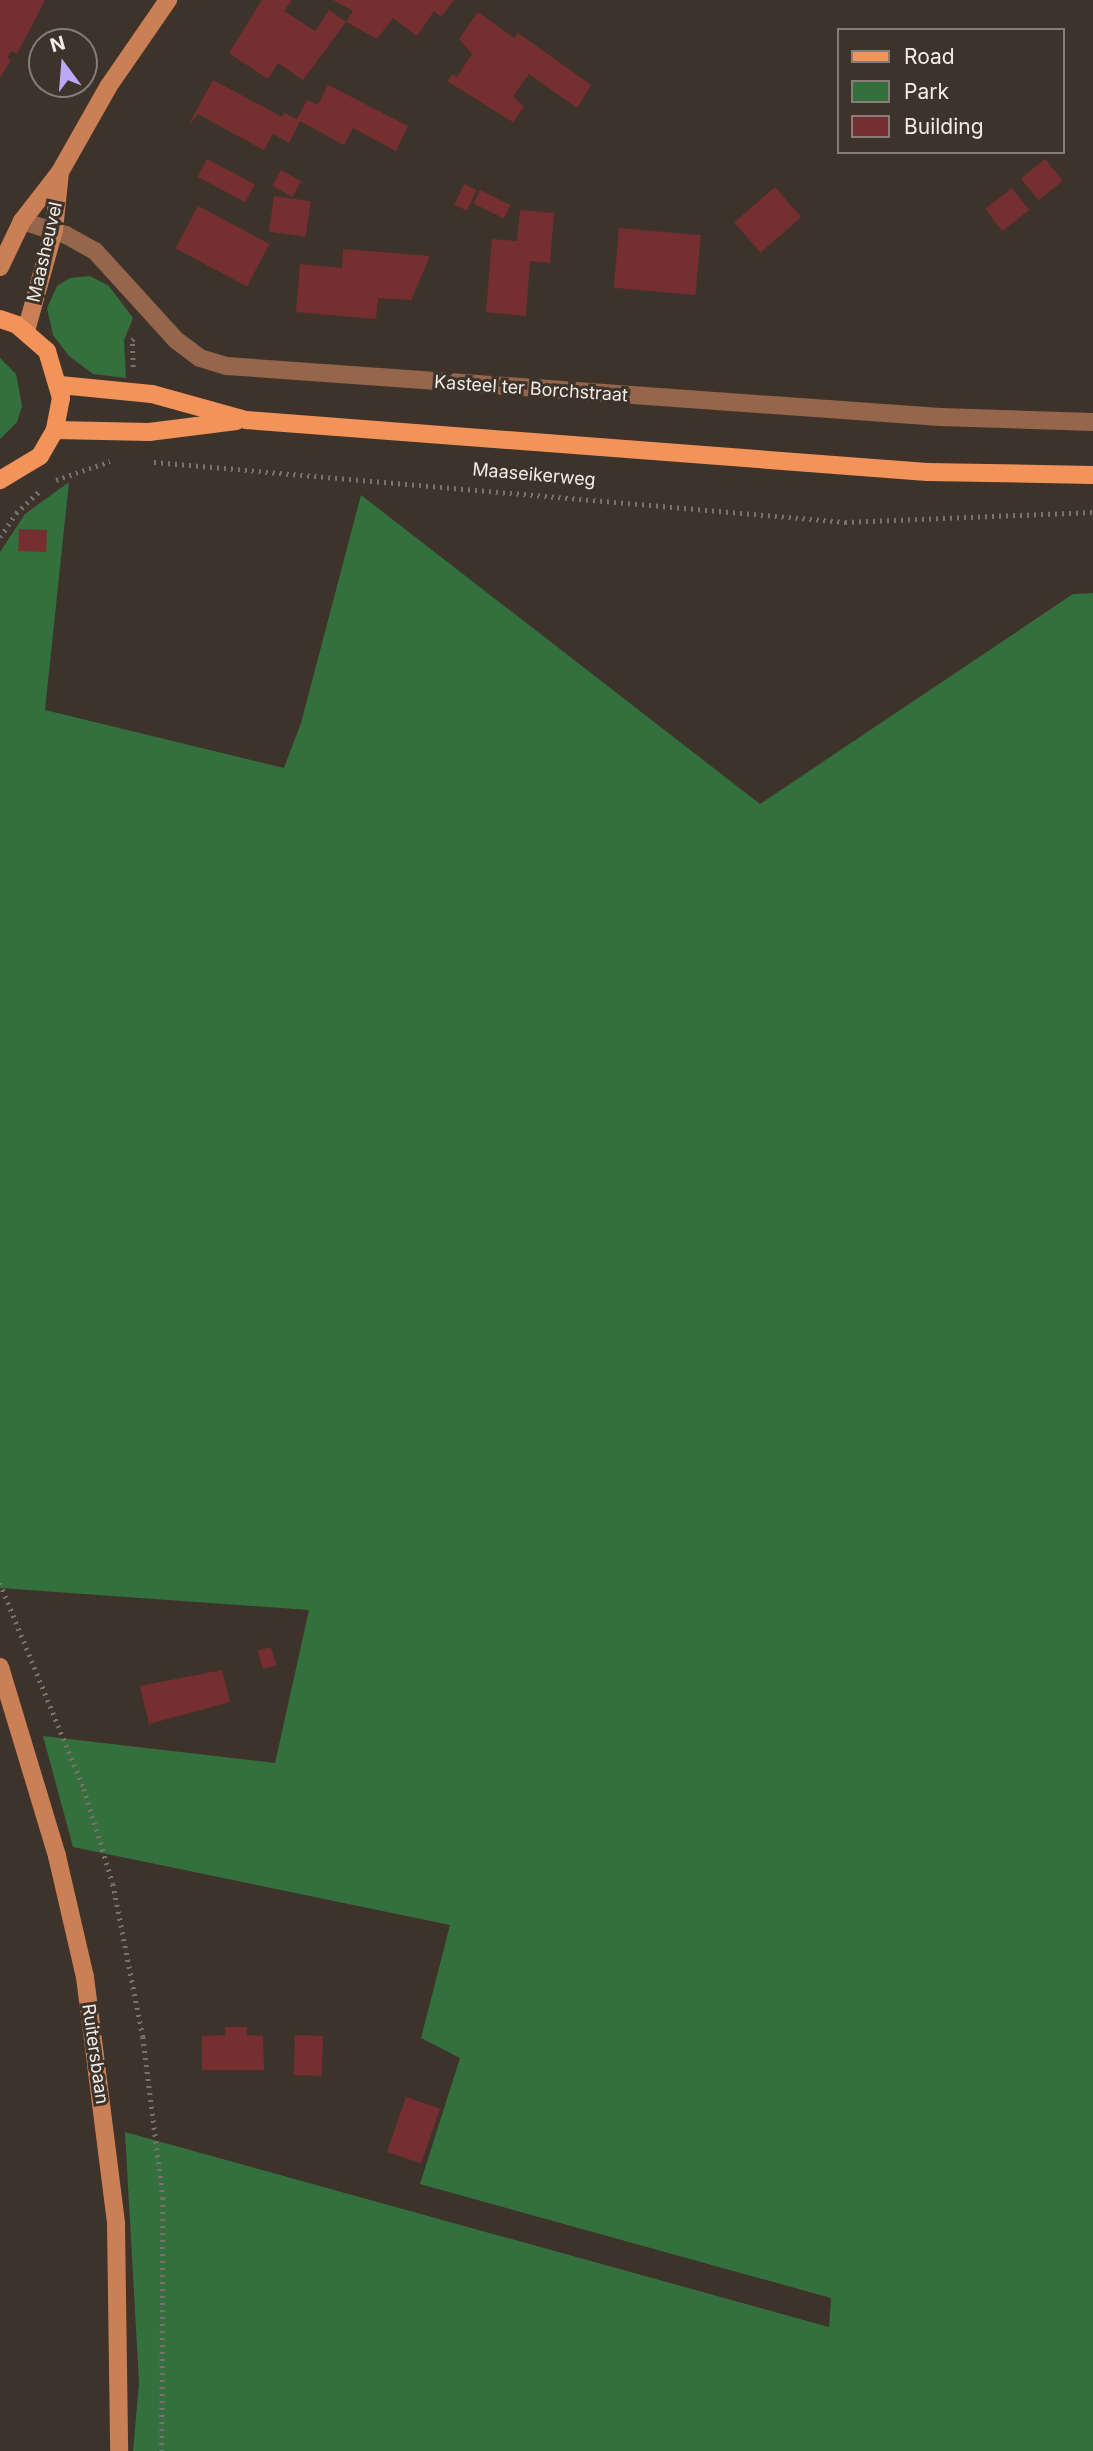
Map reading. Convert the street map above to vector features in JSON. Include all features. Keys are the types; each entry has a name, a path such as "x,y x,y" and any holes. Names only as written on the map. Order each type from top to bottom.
{"main road":[{"path":"0,319 26,331 47,351 60,385 55,430 30,466 0,480"},
{"name":"Maaseikerweg","path":"60,385 152,394 246,420 927,472 1093,475"},
{"name":"Maaseikerweg","path":"55,430 149,432 246,420"}],"street":[{"name":"Maasheuvel","path":"0,267 22,221 60,172 108,87 167,0"},
{"name":"Maasheuvel","path":"26,331 54,230 60,172"},
{"name":"Kasteel ter Borchstraat","path":"22,221 83,242 106,259 154,318 189,351 227,366 926,416 1093,422"},
{"name":"Ruitersbaan","path":"0,1667 57,1856 85,1977 116,2224 119,2451"}],"path":[{"path":"132,382 132,340 154,318"},
{"path":"0,537 24,505 55,481 90,466 121,460"},
{"name":"Maaseikerweg","path":"142,460 845,522 1093,512"}],"green space":[{"path":"90,276 109,286 133,318 124,340 126,378 93,374 69,356 53,335 47,308 57,286 70,278"},
{"path":"0,358 16,374 22,406 17,422 0,439"},
{"path":"69,482 45,710 284,768 301,723 361,495 760,804 1073,594 1093,593 1093,2451 133,2451 139,2383 125,2132 829,2327 831,2298 420,2184 460,2058 421,2038 450,1925 73,1847 43,1736 275,1763 309,1610 0,1588 0,552 25,514"}],"building":[{"path":"0,0 45,0 30,28 28,28 17,54 11,51 7,58 11,60 0,78"},
{"path":"262,0 292,0 284,11 315,31 329,10 346,22 303,80 278,63 268,79 229,53"},
{"path":"333,0 454,0 441,17 434,11 417,36 393,18 377,39 346,22 353,11"},
{"path":"478,12 514,38 518,33 591,85 577,108 529,74 513,96 524,107 513,122 447,81 453,74 457,77 472,54 459,39"},
{"path":"213,80 282,117 284,113 297,119 307,100 318,105 328,85 408,126 396,151 353,128 344,145 300,121 289,143 273,134 264,150 198,114 188,126"},
{"path":"207,159 255,184 245,202 198,177"},
{"path":"1045,159 1063,181 1039,200 1021,179"},
{"path":"281,170 301,181 292,197 272,186"},
{"path":"464,184 477,190 467,211 454,205"},
{"path":"775,187 801,217 760,253 734,222"},
{"path":"1012,188 1029,210 1002,231 985,209"},
{"path":"480,190 511,205 504,218 473,203"},
{"path":"274,196 311,201 306,237 269,232"},
{"path":"198,206 270,244 247,286 175,248"},
{"path":"520,210 554,213 550,263 530,261 526,316 486,312 492,239 517,241"},
{"path":"619,228 701,235 695,295 614,288"},
{"path":"343,249 430,256 411,300 378,298 376,319 296,312 300,264 342,268"},
{"path":"19,529 47,530 46,552 18,551"},
{"path":"271,1647 276,1665 263,1669 258,1651"},
{"path":"222,1670 230,1702 149,1724 140,1686"},
{"path":"225,2027 247,2027 247,2035 263,2036 264,2070 202,2070 202,2036 225,2035"},
{"path":"295,2035 323,2036 322,2076 294,2075"},
{"path":"406,2097 440,2109 421,2164 387,2152"}]}
